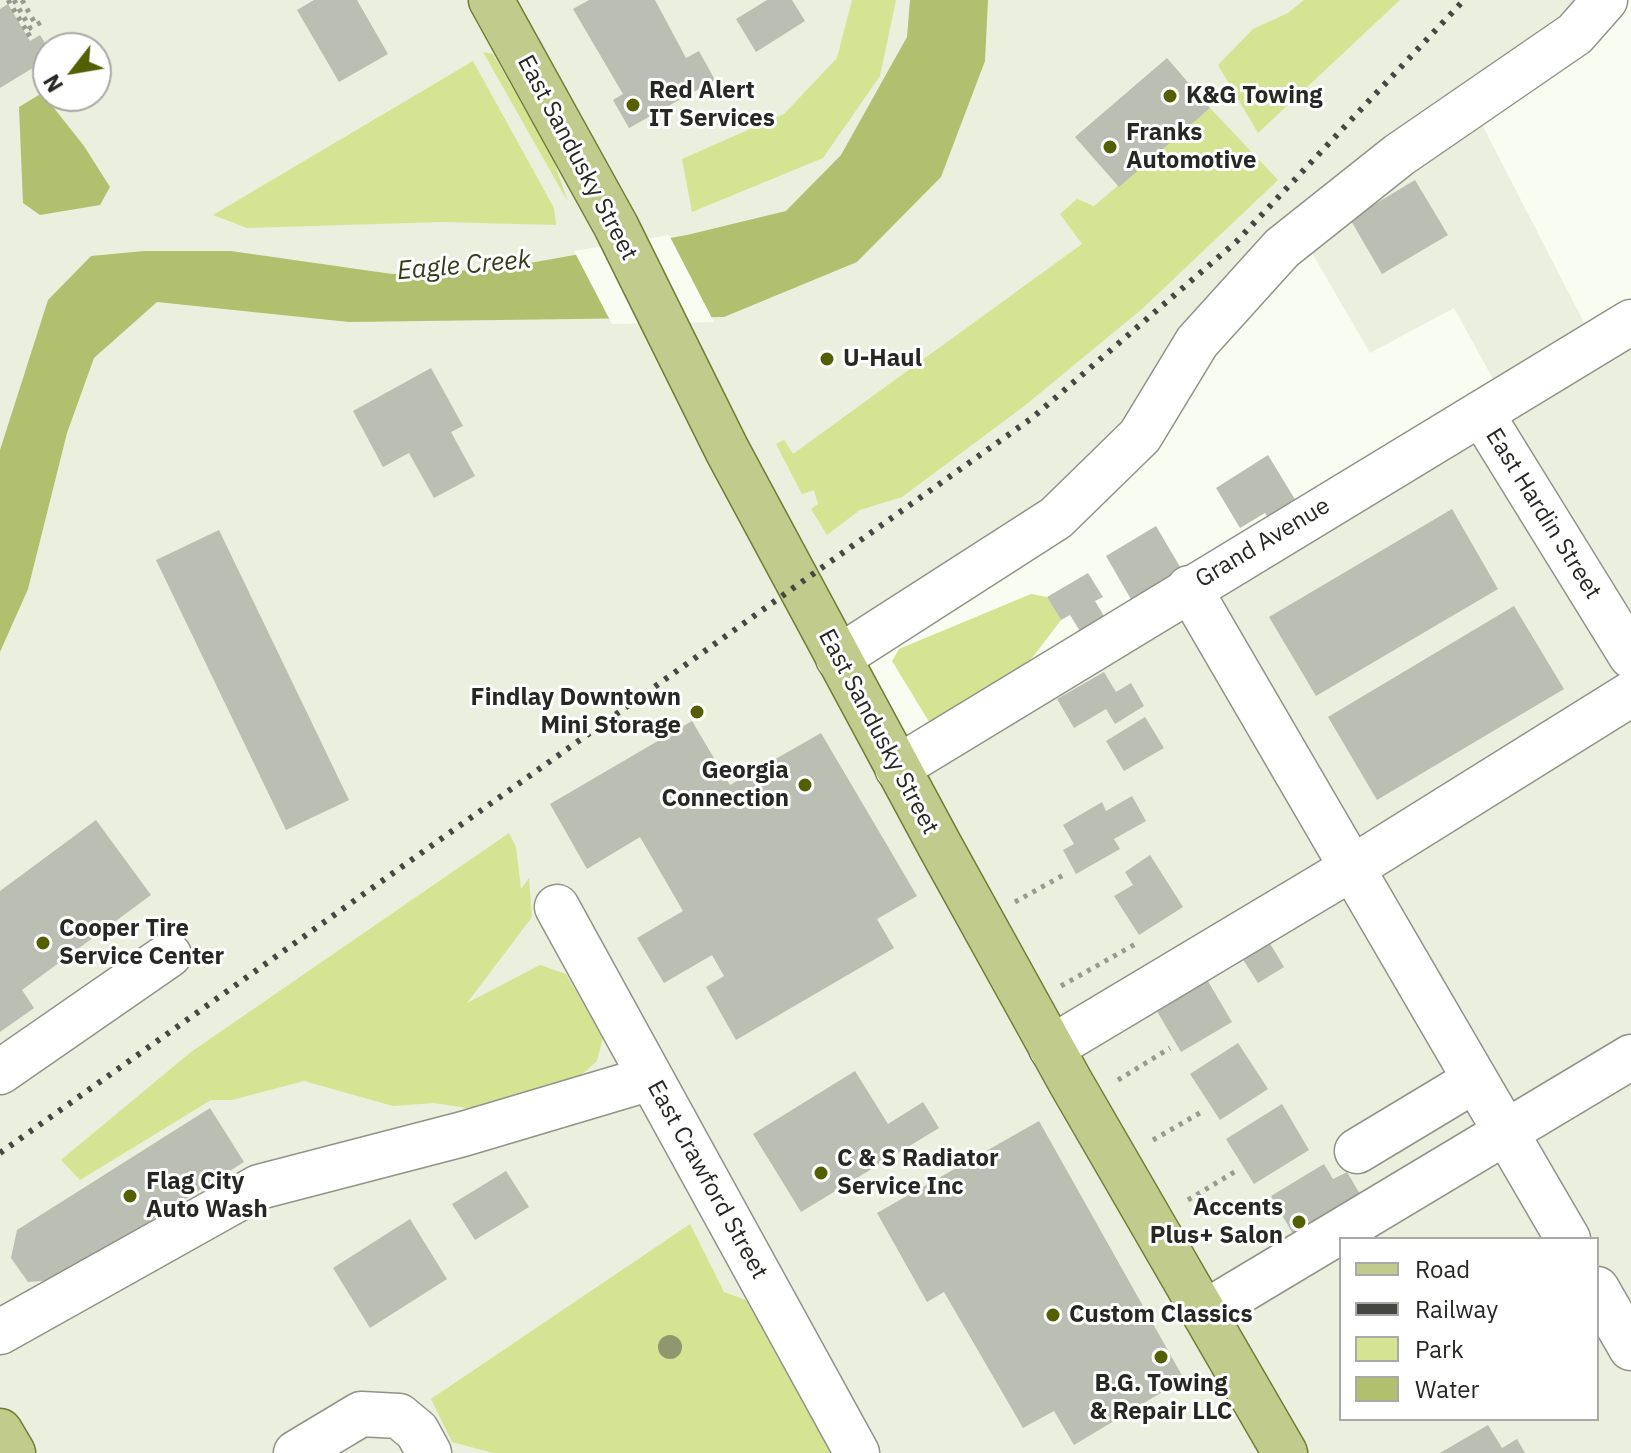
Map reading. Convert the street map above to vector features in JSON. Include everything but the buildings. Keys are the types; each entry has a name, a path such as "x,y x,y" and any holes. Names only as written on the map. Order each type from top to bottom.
{"main road":[{"name":"East Sandusky Street","path":"491,0 616,226 897,768 1051,1048 1285,1453"},
{"path":"0,1431 13,1453"}],"street":[{"path":"838,658 1056,518 1140,436 1197,342 1282,248 1399,155 1575,34 1605,0"},
{"name":"Grand Avenue","path":"897,768 1631,322"},
{"name":"East Hardin Street","path":"1481,413 1631,656"},
{"path":"1189,588 1567,1237"},
{"path":"1051,1048 1352,868 1631,694"},
{"name":"East Crawford Street","path":"557,907 857,1453"},
{"path":"0,1072 169,955"},
{"path":"1204,1313 1631,1057"},
{"path":"0,1332 259,1187 463,1134 651,1078"},
{"path":"1357,1151 1475,1080"},
{"path":"1599,1292 1631,1348"},
{"path":"296,1453 361,1414 399,1416 417,1431 429,1453"}],"path":[{"path":"8,0 32,40"},
{"path":"14,0 30,28 26,30"},
{"path":"22,0 36,25 43,21"},
{"path":"1015,902 1067,873"},
{"path":"1061,986 1139,942"},
{"path":"1118,1080 1170,1048"},
{"path":"1153,1140 1205,1110"},
{"path":"1188,1200 1236,1171"}],"shaded area":[{"path":"0,0 1605,0 1472,105 1595,344 1504,399 1454,308 1370,353 1301,234 1140,436 839,658 897,767 1631,324 1631,1453 0,1453"}],"green space":[{"path":"852,0 896,0 880,76 823,158 692,212 682,159 784,114 837,58"},
{"path":"1304,0 1400,0 1258,133 1218,65 1253,29 1288,13"},
{"path":"483,52 493,54 553,159 568,202"},
{"path":"473,61 554,208 556,225 442,222 247,228 213,215"},
{"path":"1210,108 1278,180 1142,309 1023,407 902,497 860,510 827,535 811,509 818,504 814,490 802,494 776,444 784,440 793,454 1082,244 1060,214 1077,199 1094,206"},
{"path":"1031,594 1047,597 1061,620 1013,683 934,730 892,661 899,649"},
{"path":"509,833 516,847 521,889 529,878 532,917 467,1003 540,965 566,974 603,1037 597,1061 571,1084 480,1110 434,1103 393,1106 304,1081 232,1100 211,1100 80,1180 61,1160 191,1052"},
{"path":"690,1224 724,1292 762,1306 844,1453 493,1453 452,1442 431,1399"}],"water":[{"path":"910,0 988,0 985,61 941,177 857,262 724,317 349,322 157,302 94,358 67,433 28,589 0,652 0,450 48,300 91,256 144,251 231,251 392,274 496,269 687,235 786,211 841,155 907,37"},
{"path":"32,99 32,112 57,112 84,146 110,187 100,205 40,215 23,203 19,107"}],"pier":[{"path":"669,235 714,322 612,324 574,251"}],"railway":[{"path":"0,1153 1032,418 1236,242 1464,0"}],"place":[{"name":"K&G Towing","path":"1170,96"},
{"name":"Red Alert IT Services","path":"633,105"},
{"name":"Franks Automotive","path":"1110,147"},
{"name":"U-Haul","path":"827,359"},
{"name":"Findlay Downtown Mini Storage","path":"697,712"},
{"name":"Georgia Connection","path":"805,785"},
{"name":"Cooper Tire Service Center","path":"43,943"},
{"name":"C & S Radiator Service Inc","path":"821,1173"},
{"name":"Flag City Auto Wash","path":"130,1196"},
{"name":"Accents Plus+ Salon","path":"1299,1222"},
{"name":"Custom Classics","path":"1053,1315"},
{"name":"B.G. Towing & Repair LLC","path":"1161,1357"}],"water label":[{"name":"Eagle Creek","path":"464,266"}]}
